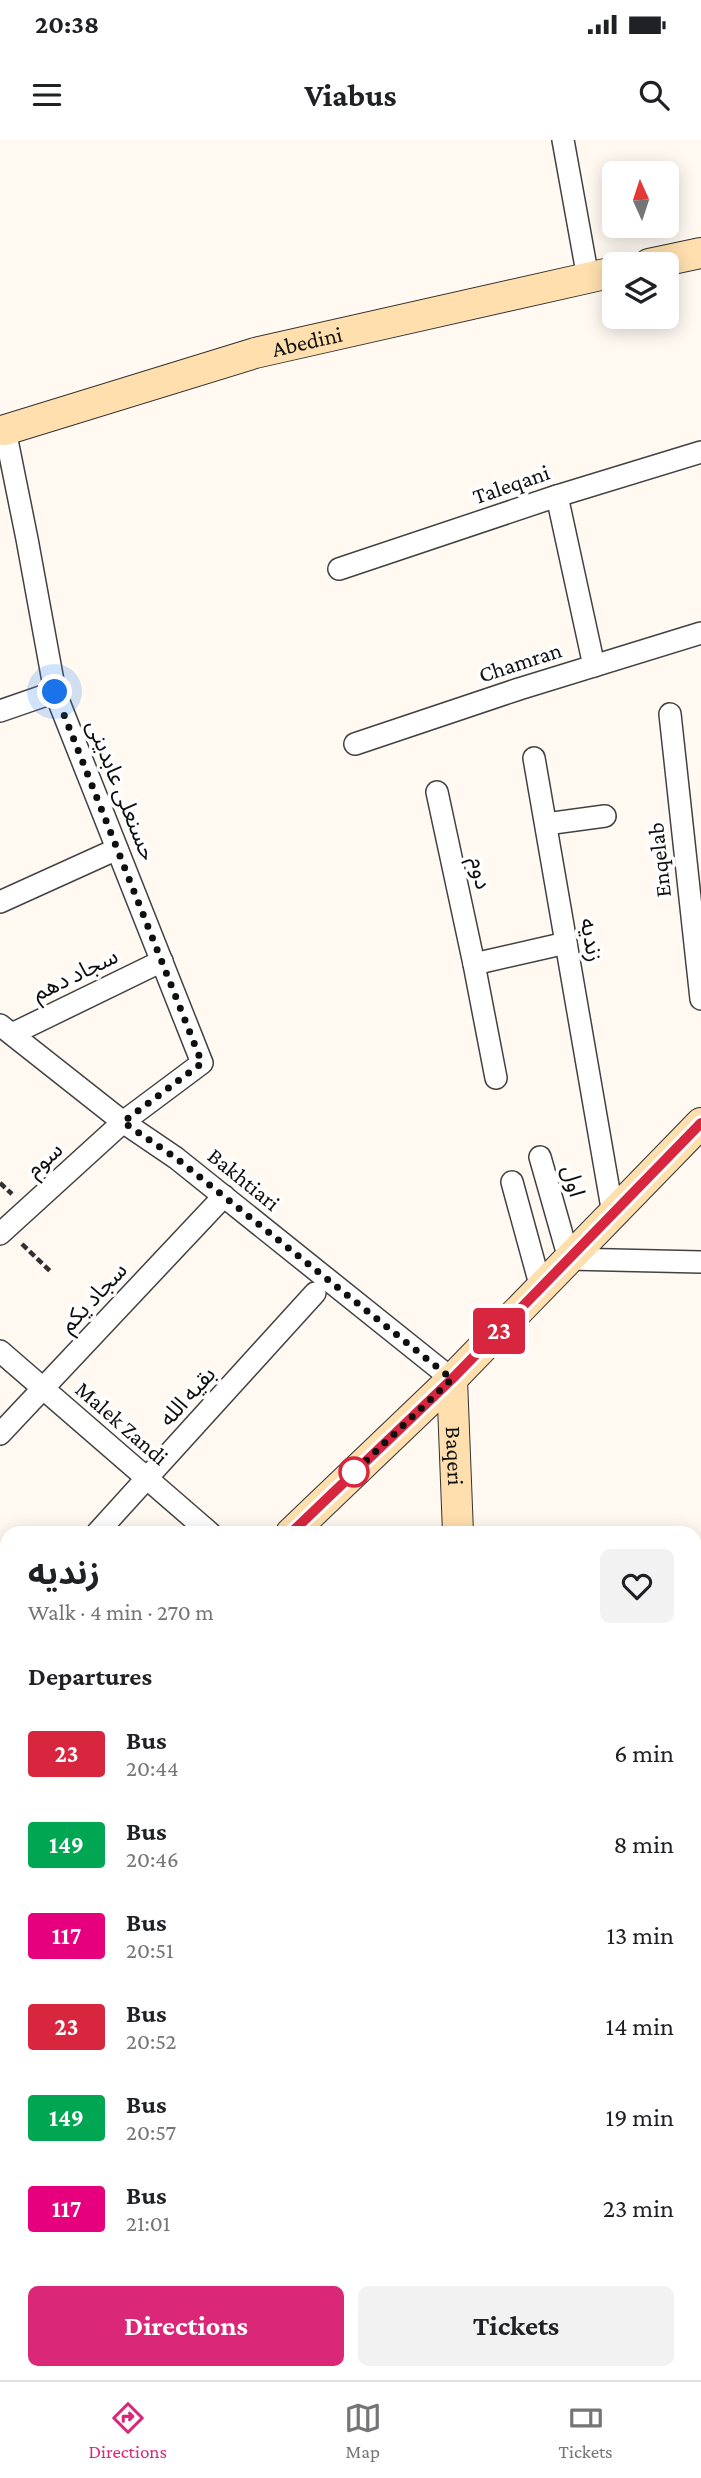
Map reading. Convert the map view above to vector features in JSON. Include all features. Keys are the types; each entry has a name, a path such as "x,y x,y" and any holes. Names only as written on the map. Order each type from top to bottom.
{"street":[{"path":"563,140 601,275"},
{"path":"679,258 701,253"},
{"name":"Abedini","path":"2,429 255,353 601,275"},
{"name":"حسنعلی عابدینی","path":"2,429 9,500 55,692 202,1063 123,1122"},
{"name":"Taleqani","path":"340,569 557,496 701,452"},
{"path":"557,496 594,666"},
{"name":"Chamran","path":"355,744 701,633"},
{"path":"0,711 55,692"},
{"name":"Enqelab","path":"670,714 701,999"},
{"name":"زندیه","path":"534,758 613,1214"},
{"name":"دوم","path":"437,792 496,1078"},
{"path":"546,824 606,816"},
{"path":"0,902 117,849"},
{"path":"474,964 566,943"},
{"name":"سجاد دهم","path":"6,1030 162,961"},
{"name":"Bakhtiari","path":"6,1030 123,1122 176,1158 452,1379"},
{"name":"سوم","path":"3,1231 123,1122"},
{"path":"298,1526 452,1379 701,1123"},
{"name":"اول","path":"540,1157 569,1259"},
{"path":"512,1182 541,1288"},
{"name":"سجاد یکم","path":"0,1434 223,1196"},
{"path":"569,1259 701,1262"},
{"name":"بقیه الله","path":"104,1526 315,1293"},
{"name":"Malek Zandi","path":"0,1351 202,1526"},
{"name":"Baqeri","path":"452,1379 458,1526"}],"path":[{"path":"3,1231 51,1272"}],"bus line":[{"name":"23","path":"298,1526 452,1379 701,1123"}],"route":[{"path":"55,692 202,1063 123,1122 176,1158 452,1379 351,1475 354,1472"}]}
